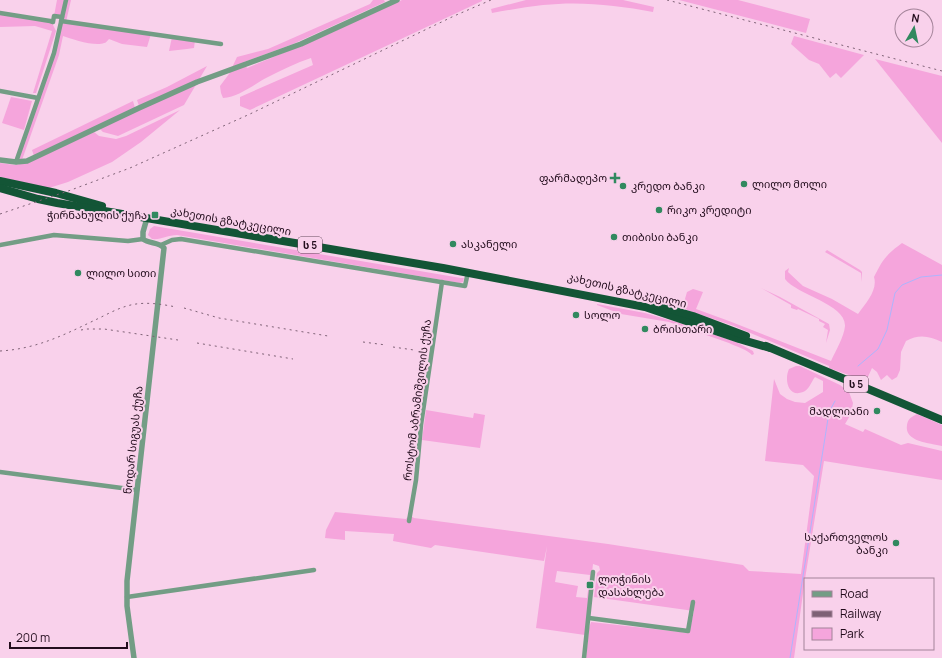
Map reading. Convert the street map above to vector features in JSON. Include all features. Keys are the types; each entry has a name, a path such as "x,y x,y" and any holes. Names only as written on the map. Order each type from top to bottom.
{"highway":[{"name":"კახეთის გზატკეცილი","path":"0,181 56,193 128,214"},
{"name":"კახეთის გზატკეცილი","path":"0,188 57,203 471,273 514,278 654,305 677,311 732,330 770,348 942,420"}],"street":[{"path":"16,162 54,53 66,0"},
{"path":"0,160 27,162 138,108 197,82 301,44 388,2 397,0"},
{"path":"0,13 53,22 60,28"},
{"path":"53,22 54,16 62,19 221,44"},
{"path":"0,91 38,98"},
{"path":"143,239 143,232 147,218"},
{"path":"0,245 54,235 128,241 143,239 161,245 172,240 181,239 465,286 471,273"},
{"name":"ნოდარ სიგუას ქუჩა","path":"134,658 127,606 127,581 164,248 161,245"},
{"name":"როსტომ აბრამიშვილის ქუჩა","path":"409,521 416,480 421,425 442,282"},
{"path":"0,472 137,490"},
{"path":"128,597 314,570"},
{"path":"584,658 594,572"},
{"path":"589,618 688,631 693,602"}],"green space":[{"path":"57,0 71,0 66,22 151,34 147,47 122,44 109,39 105,43 95,44 77,41 63,36 59,55 22,160 18,159 40,96 62,17 54,16"},
{"path":"373,0 384,0 385,2 293,44 244,62 247,68 322,37 402,0 482,1 250,110 240,106 240,97 313,65 311,58 273,74 241,93 223,98 220,86 229,74 237,57 268,49 370,4"},
{"path":"526,0 623,0 654,7 653,12 626,7 571,3 543,5 492,13 491,9"},
{"path":"679,0 738,0 810,19 806,33"},
{"path":"0,13 53,22 56,31 36,93 33,93 52,31 35,26 0,27"},
{"path":"794,36 864,55 841,78 836,73 830,78 819,64 809,60 791,44"},
{"path":"172,37 195,40 194,48 169,51"},
{"path":"875,59 942,76 942,143"},
{"path":"207,66 184,105 118,136 103,132 100,129 169,92 139,106 137,100 167,87"},
{"path":"11,97 32,101 24,130 2,123"},
{"path":"133,101 135,108 34,156 32,150"},
{"path":"180,110 141,142 112,162 68,182 49,188 0,177 0,163 15,165 29,162 94,132 99,136 116,139 126,136"},
{"path":"154,226 464,278 463,282 460,283 177,235 152,239 148,235 150,229"},
{"path":"902,243 942,265 942,342 933,338 924,337 915,337 906,341 901,352 900,370 897,377 892,380 887,375 881,380 877,372 872,368 866,381 829,368 829,366 734,326 687,310 683,306 687,292 693,289 703,292 696,309 831,361 843,335 845,326 843,318 830,306 791,285 785,279 785,271 789,268 788,272 803,286 832,299 858,314 873,292 875,282 874,277 880,266 888,254"},
{"path":"827,250 860,270 862,272 862,282 861,273 825,252"},
{"path":"761,288 829,324 830,330 826,343 828,330 823,327 825,324 819,321 819,319 798,309 791,308 791,305"},
{"path":"597,304 645,313 676,322 736,342 753,351 754,354 752,355 729,343 669,322 621,314"},
{"path":"800,366 840,385 849,392 853,403 851,414 845,424 863,432 865,429 901,445 908,443 942,451 942,480 824,461 804,578 794,658 586,658 591,622 689,633 694,611 594,597 597,573 600,570 599,566 593,564 585,635 536,628 547,546 544,561 435,545 431,548 393,541 394,534 345,531 345,540 325,538 326,530 335,512 406,519 409,515 414,518 608,544 743,565 749,571 801,574 814,476 803,465 765,461 774,379 780,394 795,402 805,403 823,392 823,381 815,377 805,391 798,393 791,390 788,386 789,369","holes":["557,571 590,575 587,598 576,597 578,586 555,582"]},
{"path":"426,410 473,418 474,413 485,415 480,448 422,440"},
{"path":"917,414 942,425 942,446 919,441 910,435 907,431 908,421"}],"waterway":[{"path":"858,366 878,349 887,330 895,293 902,285 921,277 942,275"},
{"path":"790,658 829,412 835,401"}],"railway":[{"path":"0,214 130,168 250,114 454,16 491,0"},
{"path":"667,0 942,71"},
{"path":"0,351 37,345 133,304 146,303 176,307"},
{"path":"184,308 219,318 328,336"},
{"path":"81,330 104,329 178,340"},
{"path":"363,342 386,345"},
{"path":"197,343 293,359"},
{"path":"393,347 414,350"}],"place":[{"name":"ფარმადეპო","path":"615,178"},
{"name":"ლილო მოლი","path":"744,184"},
{"name":"კრედო ბანკი","path":"623,186"},
{"name":"რიკო კრედიტი","path":"659,210"},
{"name":"ჭირნახულის ქუჩა","path":"155,215"},
{"name":"თიბისი ბანკი","path":"614,237"},
{"name":"ასკანელი","path":"453,244"},
{"name":"ლილო სითი","path":"78,273"},
{"name":"სოლო","path":"576,315"},
{"name":"ბრისთარი","path":"645,329"},
{"name":"მადლიანი","path":"877,411"},
{"name":"საქართველოს ბანკი","path":"896,543"},
{"name":"ლოჭინის დასახლება","path":"590,585"}]}
